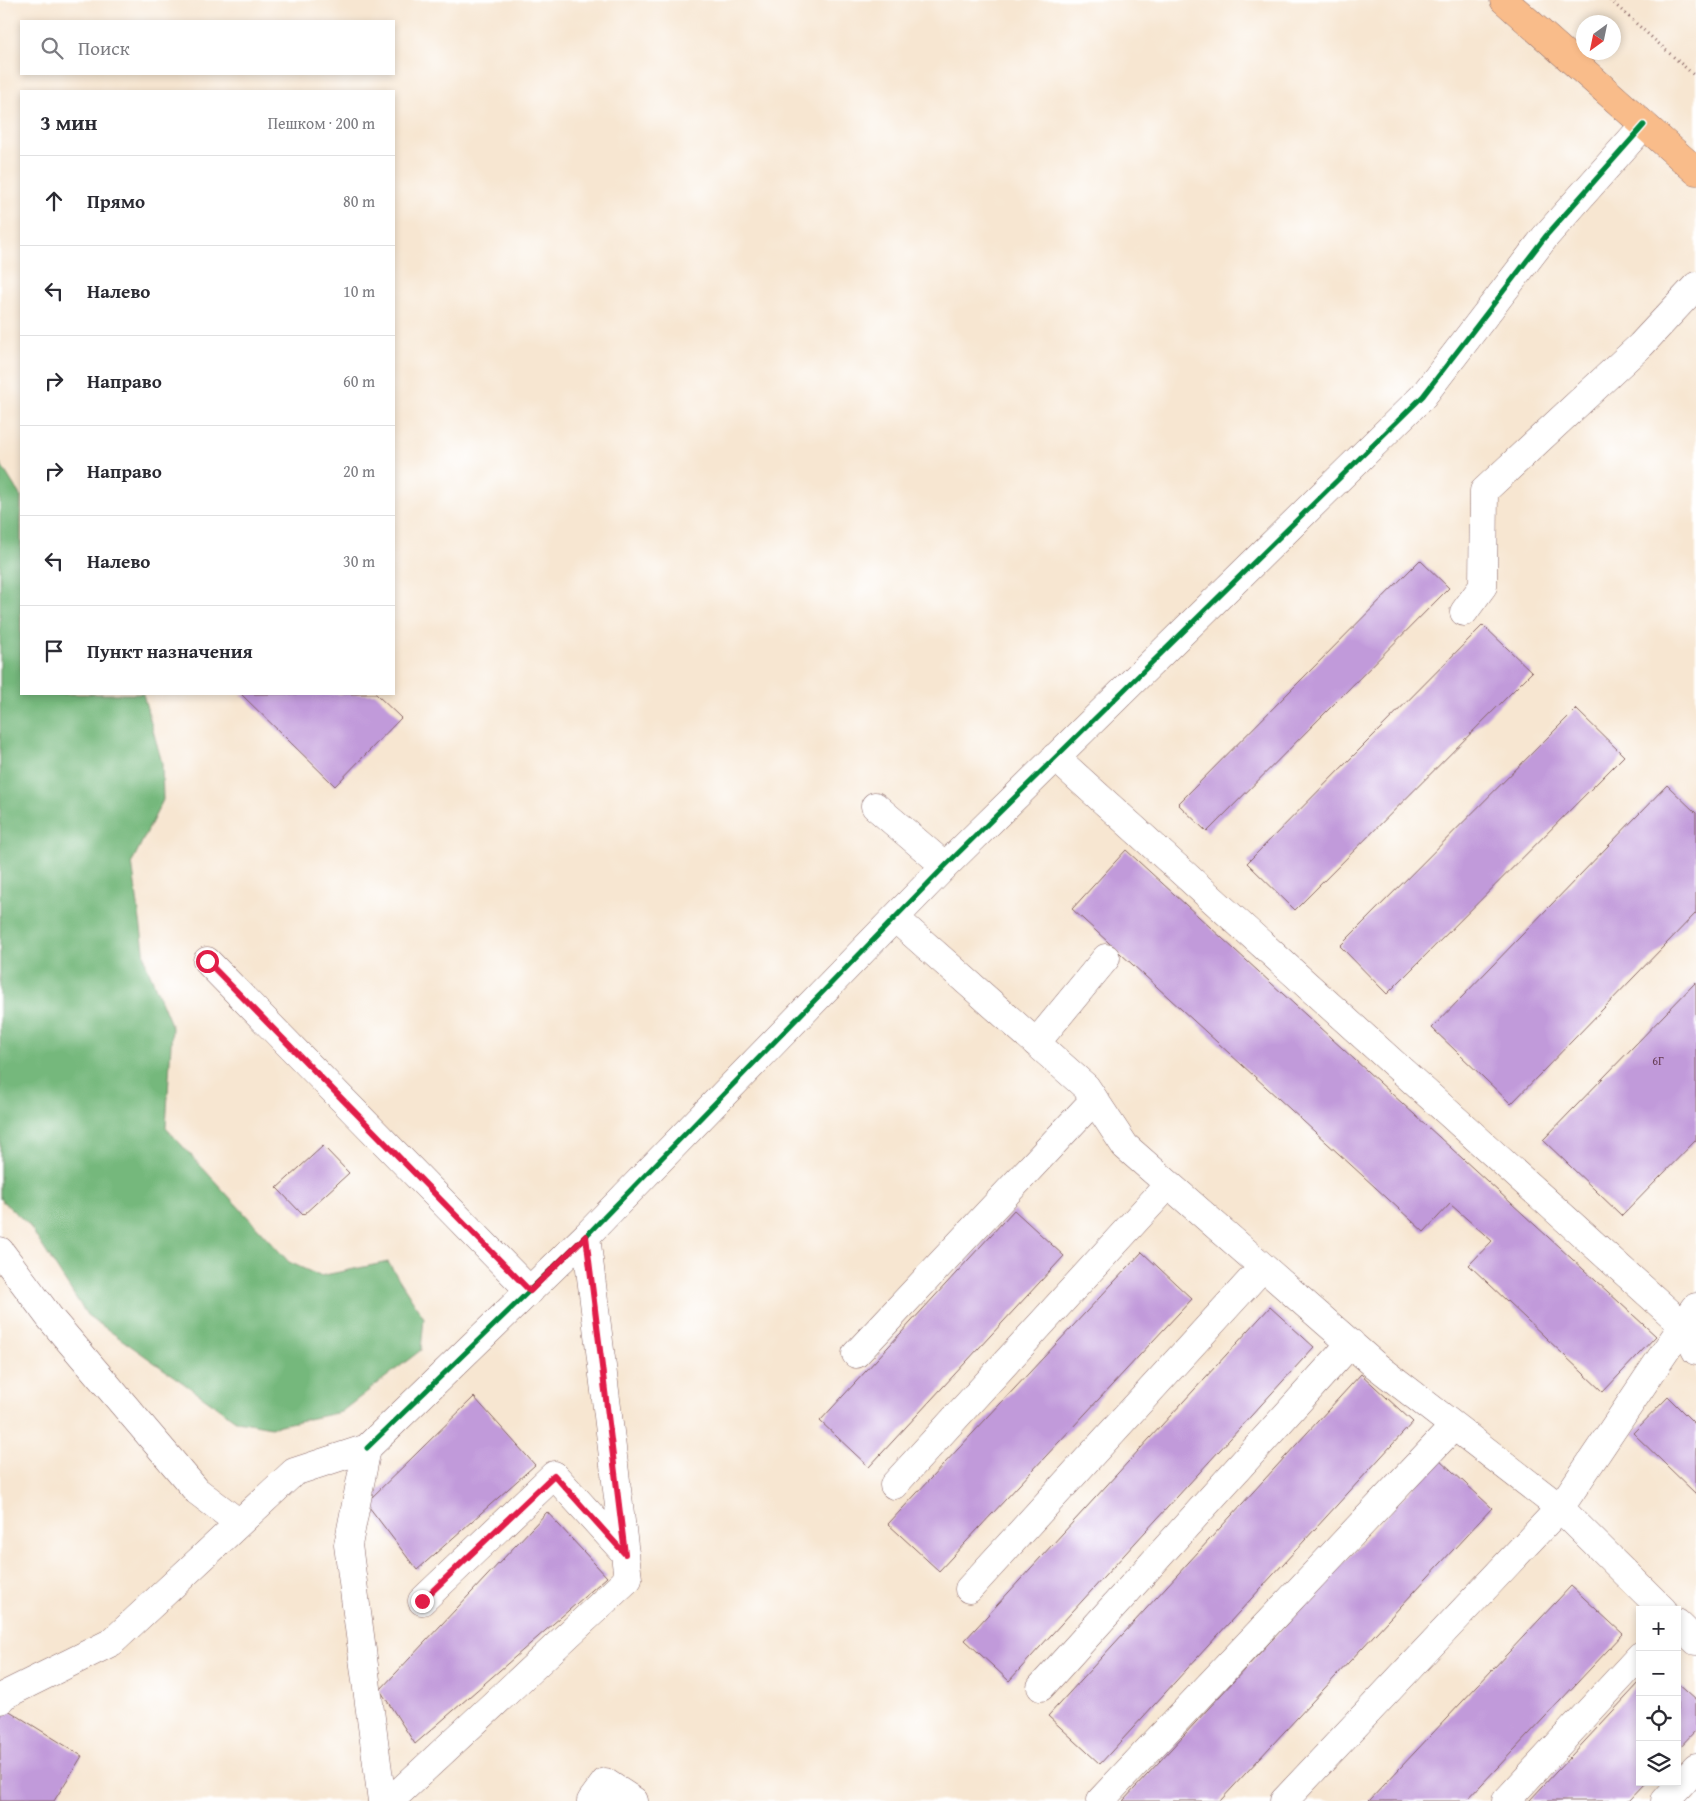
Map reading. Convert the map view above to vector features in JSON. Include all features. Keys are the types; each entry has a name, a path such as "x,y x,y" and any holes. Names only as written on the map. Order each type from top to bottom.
{"main road":[{"path":"1504,0 1696,171"}],"street":[{"path":"0,1700 3,1696 112,1642 294,1472 367,1448 586,1236 944,866 1422,396 1545,237 1644,125"},
{"path":"1464,612 1483,586 1484,491 1641,345 1696,286"},
{"path":"1055,757 1689,1316 1696,1351"},
{"path":"875,806 944,866"},
{"path":"895,918 1086,1087 1125,1146 1168,1185 1351,1343 1560,1508 1659,1606"},
{"path":"1036,1043 1106,958"},
{"path":"207,961 530,1291"},
{"path":"856,1354 1094,1100"},
{"path":"894,1485 1168,1185"},
{"path":"390,1801 628,1579 586,1236"},
{"path":"0,1252 50,1318 197,1491 239,1523"},
{"path":"969,1589 1263,1267"},
{"path":"1284,1801 1560,1508 1689,1316"},
{"path":"1041,1687 1351,1343"},
{"path":"1101,1800 1454,1426"},
{"path":"367,1448 348,1545 382,1801"},
{"path":"422,1601 554,1475 625,1554"},
{"path":"1681,1628 1696,1641"},
{"path":"1506,1801 1636,1660"},
{"path":"1665,1801 1696,1767"},
{"path":"591,1801 605,1782 634,1801"}],"path":[{"path":"1610,0 1696,78"}],"green space":[{"path":"0,463 20,495 20,695 143,695 162,763 163,800 132,862 146,964 172,1027 166,1128 289,1262 320,1276 388,1262 424,1318 421,1350 341,1412 271,1427 237,1421 87,1315 28,1224 0,1199"}],"building":[{"path":"1420,560 1449,588 1207,832 1178,804"},
{"path":"1483,625 1532,672 1295,910 1247,863"},
{"path":"242,695 377,695 401,718 335,786"},
{"path":"1576,709 1624,756 1387,994 1340,946"},
{"path":"1667,785 1696,813 1696,913 1511,1104 1432,1028"},
{"path":"1126,850 1656,1336 1603,1392 1469,1265 1492,1241 1450,1204 1424,1232 1072,909"},
{"path":"1696,982 1696,1140 1622,1216 1543,1140"},
{"path":"323,1146 349,1173 303,1215 277,1188"},
{"path":"1014,1210 1064,1256 869,1467 820,1421"},
{"path":"1142,1252 1192,1299 939,1571 888,1524"},
{"path":"1270,1307 1314,1347 1009,1681 965,1640"},
{"path":"1361,1374 1413,1422 1100,1764 1048,1716"},
{"path":"474,1397 535,1465 417,1570 366,1503"},
{"path":"1668,1397 1696,1425 1696,1494 1633,1433"},
{"path":"1439,1459 1492,1508 1220,1801 1123,1801"},
{"path":"547,1512 607,1577 415,1744 380,1690"},
{"path":"1571,1586 1623,1634 1466,1801 1369,1801"},
{"path":"1636,1686 1636,1786 1643,1786 1629,1801 1529,1801"},
{"path":"1681,1687 1696,1700 1696,1730 1681,1746"},
{"path":"0,1705 82,1756 54,1801 0,1801"}],"cycle path":[{"path":"367,1448 586,1236 945,866 1423,396 1545,237 1644,125"}],"route":[{"path":"207,961 530,1291 586,1236 625,1554 554,1475 422,1601"}]}
